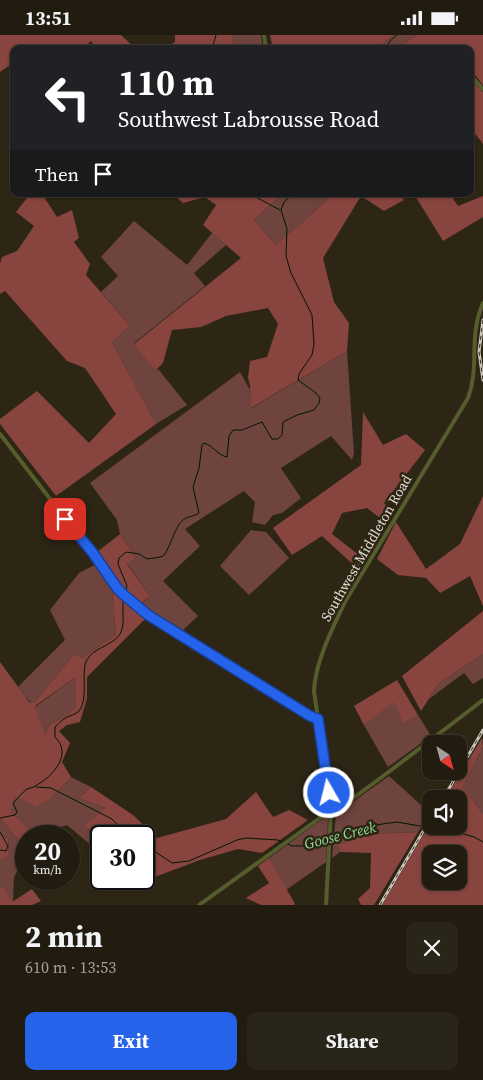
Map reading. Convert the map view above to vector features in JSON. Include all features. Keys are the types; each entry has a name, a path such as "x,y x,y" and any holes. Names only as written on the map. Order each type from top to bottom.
{"street":[{"path":"474,79 483,89"},
{"name":"Southwest Middleton Road","path":"326,905 331,810 314,680 338,616 389,527 464,405 473,385 474,338 476,324 483,303"},
{"path":"0,434 93,553 117,588 130,601 148,615 310,716 318,719"},
{"path":"199,905 331,810 348,801 390,771 483,699"}],"shaded area":[{"path":"0,35 121,35 132,45 94,45 91,41 86,45 10,45 10,65 0,72"},
{"path":"175,35 232,35 232,45 170,45 175,42"},
{"path":"232,35 261,35 262,45 232,45"},
{"path":"270,35 393,35 382,45 272,45"},
{"path":"393,35 416,35 403,45 382,44"},
{"path":"416,35 483,35 483,85 474,74 474,45 403,44"},
{"path":"474,82 483,92 483,144 474,132"},
{"path":"483,196 483,217 443,241 416,197 452,197 458,206"},
{"path":"28,197 44,197 57,217 72,210 79,238 74,242 90,264 86,275 130,326 112,342 156,424 56,496 0,424 0,419 37,391 89,443 116,414 85,368 67,361 5,291 0,294 0,264 2,257 17,251 34,226 16,212"},
{"path":"176,197 205,197 183,203"},
{"path":"205,197 279,197 254,220 276,245 331,197 360,197 323,258 334,302 349,323 347,351 251,408 248,378 250,361 267,357 278,324 268,308 226,316 201,327 172,330 163,363 155,371 134,344 241,258 203,225 216,205"},
{"path":"279,197 331,197 276,245 254,220"},
{"path":"363,197 401,197 404,200 384,211"},
{"path":"134,221 187,265 212,233 226,245 194,273 205,286 134,343 155,371 158,369 187,405 156,424 112,342 130,326 101,292 118,276 101,257"},
{"path":"347,351 354,453 352,460 331,436 281,468 301,498 282,513 273,515 265,525 252,522 255,502 244,491 185,529 200,546 163,581 198,616 181,632 141,604 150,596 127,563 136,558 120,534 117,520 90,483 240,372 250,390 252,408"},
{"path":"363,412 383,445 406,434 425,450 384,503 393,514 370,550 364,546 380,518 367,508 342,513 332,534 364,559 358,569 322,536 292,555 273,528 361,465"},
{"path":"483,496 483,606 470,576 440,593 426,578 398,575 377,559 396,522 426,569 460,544"},
{"path":"251,530 266,532 289,558 249,595 220,566"},
{"path":"120,534 136,558 127,564 150,596 139,605 117,583 97,552"},
{"path":"96,564 112,589 116,634 83,658 74,654 34,703 31,703 18,687 65,640 50,610 79,573"},
{"path":"112,589 146,618 87,677 87,698 80,722 67,725 59,731 70,743 62,762 71,777 51,798 36,807 15,796 11,811 24,825 15,825 15,836 0,818 0,662 30,703 34,703 74,654 83,658 116,634","holes":["76,677 76,707 66,716 50,724 45,736 35,706"]},
{"path":"483,611 483,654 439,683 421,711 402,676"},
{"path":"483,654 483,678 473,684 464,673 429,699 439,683"},
{"path":"76,677 76,707 66,716 50,724 45,737 35,707"},
{"path":"397,680 418,715 403,723 394,702 364,725 354,706"},
{"path":"394,701 403,722 418,715 430,735 422,735 422,742 388,767 364,725"},
{"path":"482,738 483,747 468,777 468,761"},
{"path":"483,747 483,814 463,787"},
{"path":"389,776 422,806 422,826 418,832 366,834 338,845 340,852 332,858 336,814"},
{"path":"71,777 91,787 79,798 105,808 86,825 90,830 90,844 80,836 80,825 24,825 11,811 15,795 51,798"},
{"path":"457,780 466,780 463,787 465,790 450,790"},
{"path":"91,787 133,815 143,825 90,825 90,830 85,825 105,808 79,798"},
{"path":"256,792 273,817 289,810 308,820 262,853 238,849 200,860 155,877 155,836 157,838 226,819"},
{"path":"467,792 483,814 483,905 382,905 423,835 467,835"},
{"path":"325,817 328,819 326,862 286,890 269,858"},
{"path":"0,818 15,836 15,875 12,903 4,888 0,888 0,861 9,856 8,839 0,834"},
{"path":"418,832 374,905 361,905 358,899 370,888 371,853 340,852 338,845 366,834"},
{"path":"0,834 8,839 9,856 0,861"},
{"path":"269,858 294,905 261,905 246,898 269,883 258,866"},
{"path":"0,888 4,888 12,902 30,890 33,890 41,901 32,905 0,905"}],"waterway":[{"path":"213,45 216,35"},
{"path":"388,45 397,35"},
{"path":"256,197 280,210"},
{"path":"125,594 127,586 118,564 119,558 126,552 139,554 147,559 163,556 179,524 184,519 199,513 193,487 204,443 227,457 229,436 233,430 242,430 262,422 272,439 278,439 282,435 283,422 314,410 319,403 320,398 316,393 298,380 299,374 312,355 314,344 312,315 291,273 286,256 287,229 281,210 284,202 290,197"},
{"path":"0,818 15,815 17,812 13,803 25,790 48,777 58,765 62,751 55,737 55,727 66,718 78,712 81,707 84,695 84,673 89,657 120,635 123,625 124,598"},
{"name":"Goose Creek","path":"36,787 51,788 112,819 118,825"},
{"name":"Goose Creek","path":"331,838 368,826 397,822 460,833 483,842"},
{"path":"0,832 8,846 6,851 0,850"},
{"name":"Goose Creek","path":"155,851 172,863 189,861 237,840 246,838 278,840 292,846 303,846 328,839"}],"railway":[{"path":"483,320 479,352 483,380"},
{"path":"448,790 483,730"},
{"path":"380,905 422,833"}],"route":[{"path":"65,519 93,553 117,588 148,615 310,716 318,719 329,793"}]}
